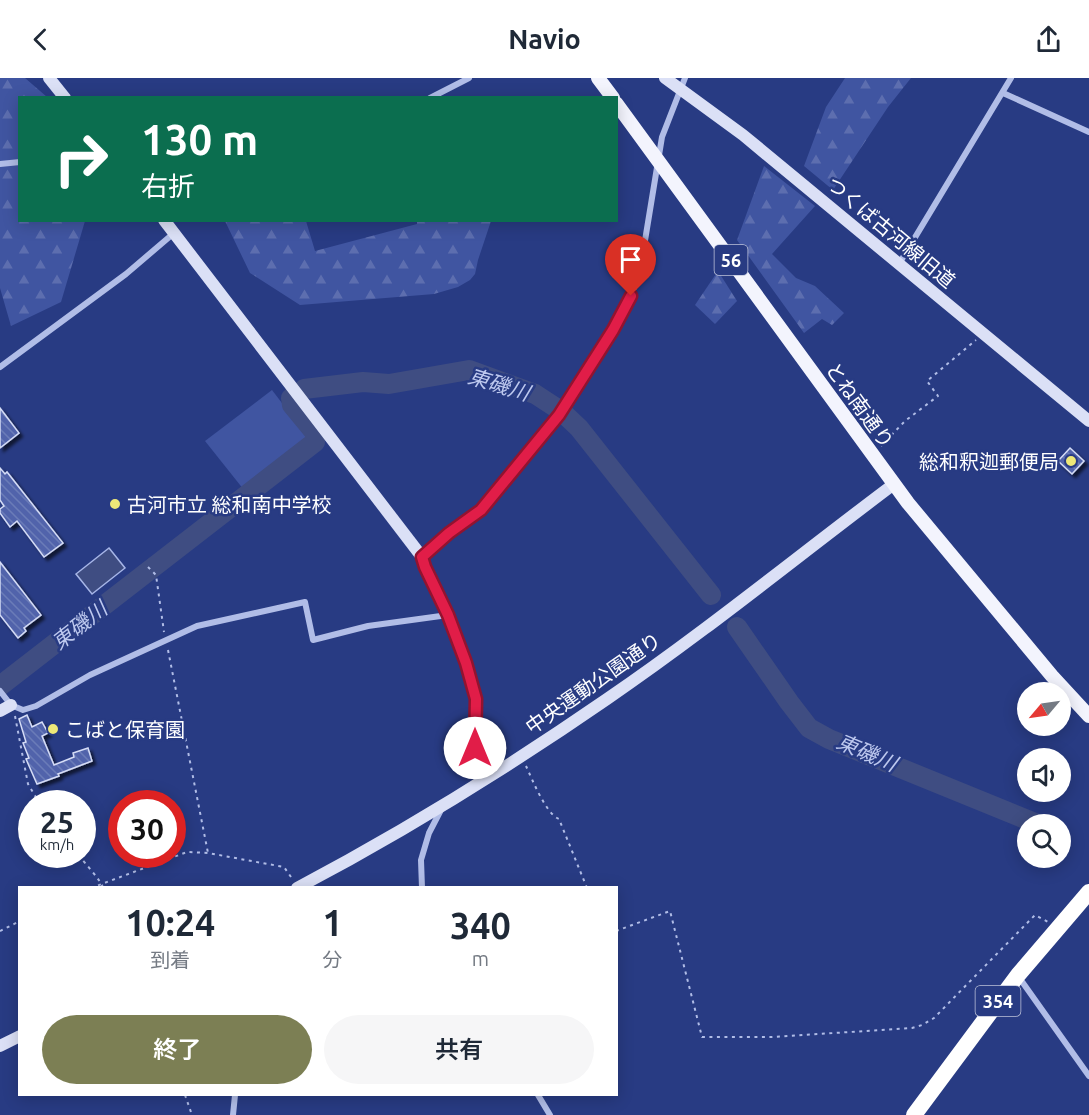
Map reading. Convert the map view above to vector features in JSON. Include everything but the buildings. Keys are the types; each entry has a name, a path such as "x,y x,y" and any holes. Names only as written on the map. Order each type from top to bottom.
{"highway":[{"name":"354","path":"914,1115 1018,975 1089,892"}],"main road":[{"path":"598,78 612,96"},
{"name":"とね南通り","path":"618,106 894,484 998,612 1089,716"}],"street":[{"path":"49,78 63,96"},
{"path":"434,96 469,78"},
{"name":"つくば古河線旧道","path":"664,78 743,135 1089,421"},
{"path":"422,557 449,533 481,510 559,415 613,330 631,296 641,265 662,137 686,78"},
{"path":"899,264 1011,78"},
{"path":"1003,93 1089,132"},
{"path":"0,164 18,162"},
{"path":"166,222 422,557 448,615 466,663 476,699 475,760 479,783"},
{"path":"0,367 126,274 174,233"},
{"name":"中央運動公園通り","path":"301,886 362,853 521,757 655,665 894,484"},
{"path":"0,691 5,708 23,710 36,706 90,675 197,626 305,602 313,640 368,626 448,615"},
{"path":"422,886 421,860 429,833 444,803"},
{"path":"1018,975 1089,1076"},
{"path":"0,1046 18,1037"},
{"path":"233,1115 235,1096"},
{"path":"539,1096 550,1115"}],"path":[{"path":"871,453 885,443 905,421 938,396 927,381 984,334"},
{"path":"147,567 156,575 166,641 208,853"},
{"path":"5,708 16,720 28,784 32,790"},
{"path":"521,757 548,810 554,818 559,819 586,886"},
{"path":"95,886 187,852 208,853 284,867 296,886"},
{"path":"88,868 103,886"},
{"path":"618,930 670,911 702,1037 742,1037 912,1028 922,1025 934,1018 1035,915 1058,928"},
{"path":"0,931 18,922"},
{"path":"185,1096 192,1115"}],"green space":[{"path":"0,78 25,78 46,96 18,96 18,222 85,222 61,302 11,326 0,288"},
{"path":"845,78 911,78 888,107 833,190 804,166 826,107"},
{"path":"764,166 815,206 772,254 796,278 815,286 844,313 832,325 822,319 804,333 737,240"},
{"path":"225,222 306,222 315,251 417,224 417,222 491,222 475,274 458,287 434,294 300,305 250,273"},
{"path":"718,271 737,301 715,324 695,305"},
{"path":"272,390 311,441 244,490 205,441"}],"shaded area":[{"path":"109,548 125,568 92,594 76,574"}],"waterway":[{"name":"東磯川","path":"304,389 363,382 389,384 469,370 535,394 561,411 579,428 711,595"},
{"name":"東磯川","path":"0,686 315,442 315,433 292,405 291,398"},
{"name":"東磯川","path":"737,627 809,728 829,739 1017,816"}],"place":[{"name":"総和釈迦郵便局","path":"1071,461"},
{"name":"古河市立 総和南中学校","path":"115,504"},
{"name":"こばと保育園","path":"53,729"}],"route":[{"path":"475,748 476,699 466,663 448,615 422,557 449,533 481,510 559,415 591,367 631,296"}]}
